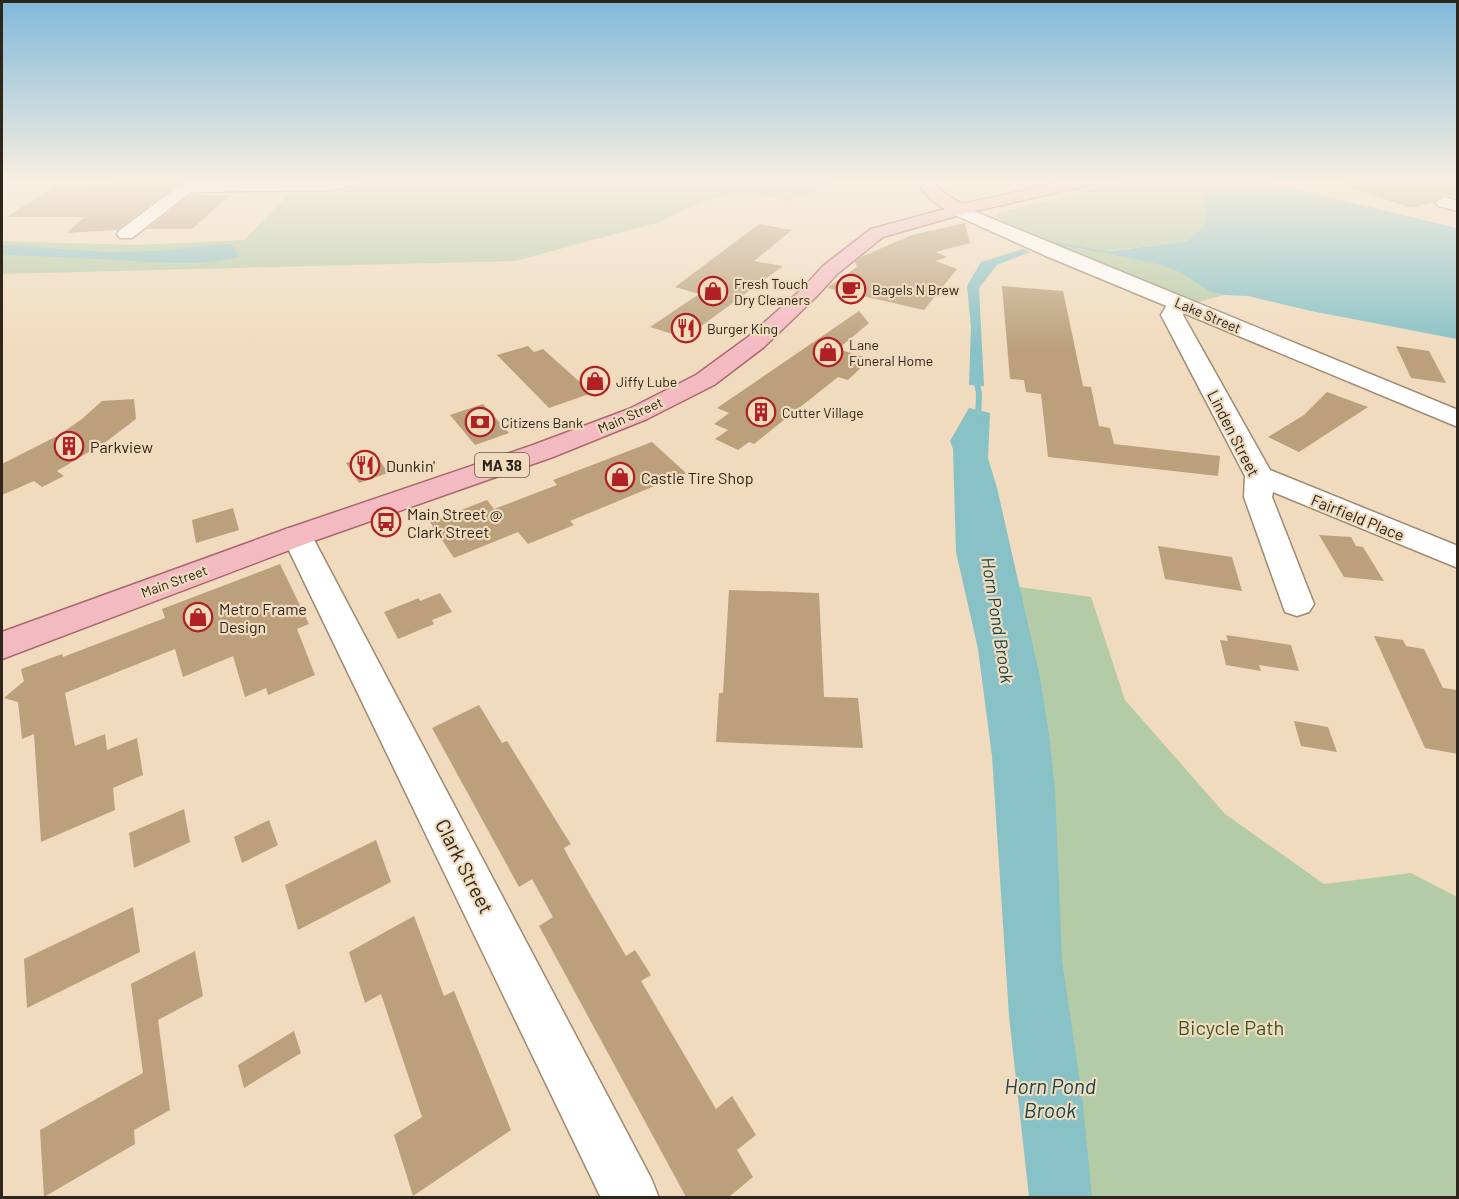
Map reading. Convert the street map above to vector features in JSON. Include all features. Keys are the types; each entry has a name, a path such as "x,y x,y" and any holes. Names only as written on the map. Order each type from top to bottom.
{"main road":[{"name":"Main Street","path":"2,646 297,536 543,452 638,414 705,380 756,342 809,293 830,270 872,237"}],"street":[{"name":"Lake Street","path":"1018,237 1458,419"},
{"name":"Linden Street","path":"1178,302 1172,315 1259,476 1258,497 1297,604"},
{"name":"Fairfield Place","path":"1259,476 1458,558"},
{"name":"Clark Street","path":"297,536 631,1197"}],"green space":[{"path":"247,237 604,237 515,261 2,274 2,241 135,245 244,240"},
{"path":"1038,237 1193,237 1188,241 1101,252 1163,265 1224,295 1194,303"},
{"name":"Bicycle Path","path":"970,580 1091,597 1125,700 1225,814 1324,884 1411,873 1457,897 1457,1197 1088,1197"}],"water":[{"path":"1192,237 1457,237 1457,339 1311,311 1248,296 1224,295 1209,291 1182,273 1158,264 1096,251 1113,251 1188,241"},
{"path":"231,244 240,257 205,262 169,263 2,255 2,245 108,252 157,251"},
{"path":"1023,249 1030,252 997,265 979,288 984,386 969,385 971,327 967,286 981,262"},
{"name":"Horn Pond Brook","path":"969,408 990,413 988,458 997,488 1040,677 1055,790 1062,961 1082,1095 1092,1197 1029,1197 1009,1016 992,756 978,649 956,552 953,449 950,441"}],"building":[{"path":"742,237 783,237 754,261 783,266 685,338 650,327 699,294 675,287"},
{"path":"907,237 968,237 970,243 936,252 947,257 935,261 957,269 924,310 827,288 857,267 855,262 861,257"},
{"path":"1002,286 1063,291 1083,386 1091,387 1099,426 1110,428 1114,444 1220,456 1218,476 1048,457 1041,394 1026,392 1024,380 1010,379"},
{"path":"859,311 869,323 838,349 870,359 848,380 838,377 754,444 749,442 738,450 715,439 728,430 714,424 729,413 717,408"},
{"path":"528,346 534,352 543,349 592,393 549,408 497,355"},
{"path":"1396,346 1429,351 1446,383 1411,378"},
{"path":"1327,392 1368,407 1299,452 1268,437 1304,415"},
{"name":"Parkview","path":"134,399 136,419 107,441 57,471 64,476 42,487 34,481 2,495 2,464 59,435 102,401"},
{"path":"483,404 509,433 475,445 450,415"},
{"path":"652,442 686,473 570,521 574,525 528,544 518,532 454,558 430,522 487,500 494,509 557,485 553,480"},
{"name":"Dunkin'","path":"375,453 388,473 359,483 346,463"},
{"path":"233,508 239,530 196,543 192,520"},
{"path":"1319,535 1351,537 1356,546 1363,547 1384,581 1344,577"},
{"path":"1158,546 1232,557 1242,591 1165,579"},
{"path":"280,564 309,624 297,629 315,675 268,695 266,688 245,697 233,656 183,677 175,649 65,693 75,746 105,734 107,750 137,738 143,775 113,788 115,810 41,842 34,734 22,739 18,702 4,698 24,681 21,669 62,654 63,657 165,618 162,609"},
{"path":"729,590 819,593 824,697 858,698 863,748 716,742 719,693 723,693"},
{"path":"440,593 452,612 432,620 434,624 398,639 384,612 419,598 420,601"},
{"path":"1226,635 1291,645 1299,671 1259,665 1261,671 1226,665 1220,640 1228,641"},
{"path":"1374,636 1403,640 1406,646 1424,649 1443,688 1458,690 1458,754 1425,748"},
{"path":"479,705 502,743 507,741 571,844 564,848 626,956 635,950 651,975 641,981 716,1109 732,1096 756,1135 737,1150 753,1177 729,1197 686,1197 539,926 553,917 532,879 519,887 432,728"},
{"path":"1294,721 1328,727 1337,752 1301,746"},
{"path":"184,809 190,842 134,868 129,833"},
{"path":"269,820 278,845 242,863 234,837"},
{"path":"376,840 391,882 298,930 285,885"},
{"path":"133,907 140,952 27,1008 24,959"},
{"path":"414,916 444,996 454,991 511,1130 413,1196 394,1135 422,1117 381,994 365,1003 349,952"},
{"path":"195,951 203,996 158,1020 170,1110 134,1130 135,1144 44,1197 40,1130 143,1073 131,984"},
{"path":"294,1031 301,1053 244,1088 238,1065"}],"waterway":[{"name":"Horn Pond Brook","path":"1050,242 1105,252"},
{"name":"Horn Pond Brook","path":"976,377 979,394 978,420"}],"place":[{"name":"Bagels N Brew","path":"851,289"},
{"name":"Fresh Touch Dry Cleaners","path":"713,291"},
{"name":"Burger King","path":"686,328"},
{"name":"Lane Funeral Home","path":"828,352"},
{"name":"Jiffy Lube","path":"595,381"},
{"name":"Cutter Village","path":"761,412"},
{"name":"Citizens Bank","path":"480,422"},
{"name":"Parkview","path":"69,446"},
{"name":"Dunkin'","path":"365,465"},
{"name":"Castle Tire Shop","path":"620,477"},
{"name":"Main Street @ Clark Street","path":"386,522"},
{"name":"Metro Frame Design","path":"198,617"}]}
